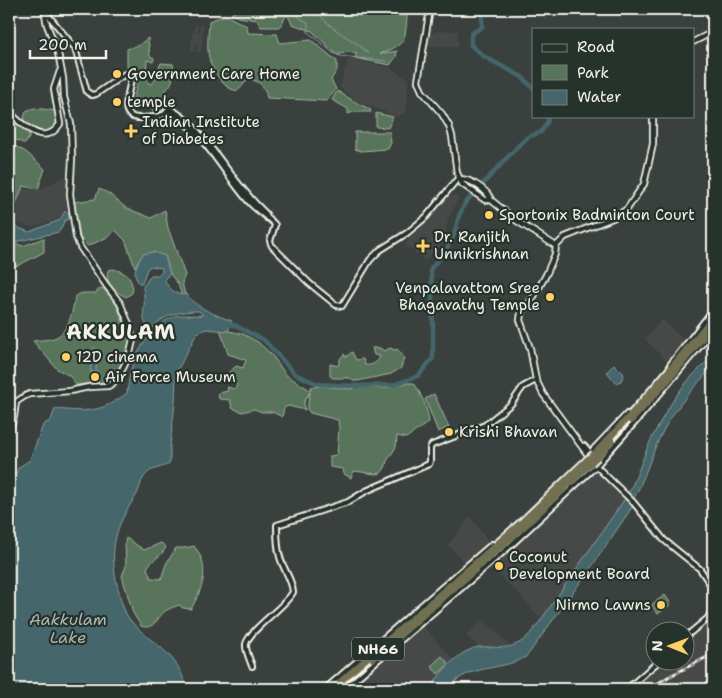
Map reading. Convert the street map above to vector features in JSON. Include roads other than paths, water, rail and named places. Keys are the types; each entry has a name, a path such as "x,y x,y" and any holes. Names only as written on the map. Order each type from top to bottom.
{"highway":[{"name":"NH66","path":"593,459 668,374 713,317"},
{"name":"NH66","path":"332,689 527,524 593,459 665,383 713,325"},
{"name":"NH66","path":"338,689 424,611"}],"main road":[{"path":"9,432 16,402 25,396 70,391 89,386 104,387 113,383 130,353 133,340 129,324 120,303 80,247 76,237 70,194 72,129 64,97 61,69 44,9"},
{"path":"430,9 418,81 420,87 442,114 449,126 462,184 485,200 491,200"},
{"path":"694,42 713,32"},
{"path":"9,109 10,113 34,133 43,135 56,130 60,124 54,89 61,69"},
{"path":"593,459 543,394 536,380 530,348 520,320 521,312 534,298 552,260 556,246 565,237 614,217 627,209 644,184 653,144 653,118"},
{"path":"460,178 486,192 491,200 516,221 556,246"}],"street":[{"path":"44,9 76,48 88,93 96,94 128,72 131,74 132,78 125,108 130,115 150,118 162,116 168,110 193,129 241,194 267,218 274,221 276,225 270,241 272,246 309,283 334,304 342,306 370,260 380,250 407,233 426,217 460,178"},
{"path":"593,459 713,310"},
{"path":"593,459 639,418 713,331"},
{"path":"252,666 246,648 249,637 293,592 280,558 277,543 277,525 348,502 426,466 430,461 429,451 432,445 485,425 511,404 523,387 536,380"},
{"path":"593,459 601,470 632,501 664,540 700,568 712,587 711,612 708,618 694,630"},
{"path":"325,689 424,611"},
{"path":"344,689 424,611"},
{"path":"627,689 649,670"}],"water":[{"path":"65,211 69,213 69,219 65,220 59,232 15,242 9,240 9,224 29,232 60,220"},
{"name":"Aakkulam Lake","path":"153,252 165,256 170,274 165,278 165,282 172,290 180,295 187,294 200,307 232,321 228,331 206,329 197,333 176,373 170,463 150,471 144,477 138,492 120,523 115,542 116,582 126,614 138,629 171,657 182,676 186,689 9,689 9,503 11,483 19,467 30,460 43,425 51,420 55,409 93,410 118,400 127,393 130,373 136,356 153,331 176,316 203,315 199,311 180,313 168,316 153,328 149,328 144,320 143,287 151,275 158,275 162,272 162,268 151,266 147,269 142,283 139,283 135,272 143,254"},
{"path":"93,348 96,348 103,356 102,359 96,359 96,372 91,372 91,363 84,362 84,360 91,360"},
{"path":"713,355 713,366 680,405 663,431 632,502 633,506 527,656 517,661 465,675 448,689 431,689 444,669 464,653 479,647 512,646 524,640 530,634 626,497 651,440 671,403 689,379"},
{"path":"614,364 624,374 621,381 616,383 607,372"}],"waterway":[{"path":"291,9 301,19 308,22 308,32 333,53 340,56 386,61"},
{"path":"314,9 332,27 368,53"},
{"path":"480,9 482,27 471,34 471,45 483,56 522,77 532,87"},
{"path":"226,324 234,325 264,340 295,374 318,384 355,386 393,385 418,376 433,358 431,268 444,254 454,235 465,203 518,146 528,137 541,132 548,121 547,118"}],"railway":[{"path":"649,689 713,654"}],"place":[{"name":"Government Care Home","path":"117,74"},
{"name":"temple","path":"117,102"},
{"name":"Indian Institute of Diabetes","path":"131,131"},
{"name":"Sportonix Badminton Court","path":"489,215"},
{"name":"Dr. Ranjith Unnikrishnan","path":"423,246"},
{"name":"Venpalavattom Sree Bhagavathy Temple","path":"550,297"},
{"name":"12D cinema","path":"66,357"},
{"name":"Air Force Museum","path":"95,377"},
{"name":"Krishi Bhavan","path":"449,432"},
{"name":"Coconut Development Board","path":"499,566"},
{"name":"Nirmo Lawns","path":"661,605"}],"district":[{"name":"AKKULAM","path":"121,332"}]}
